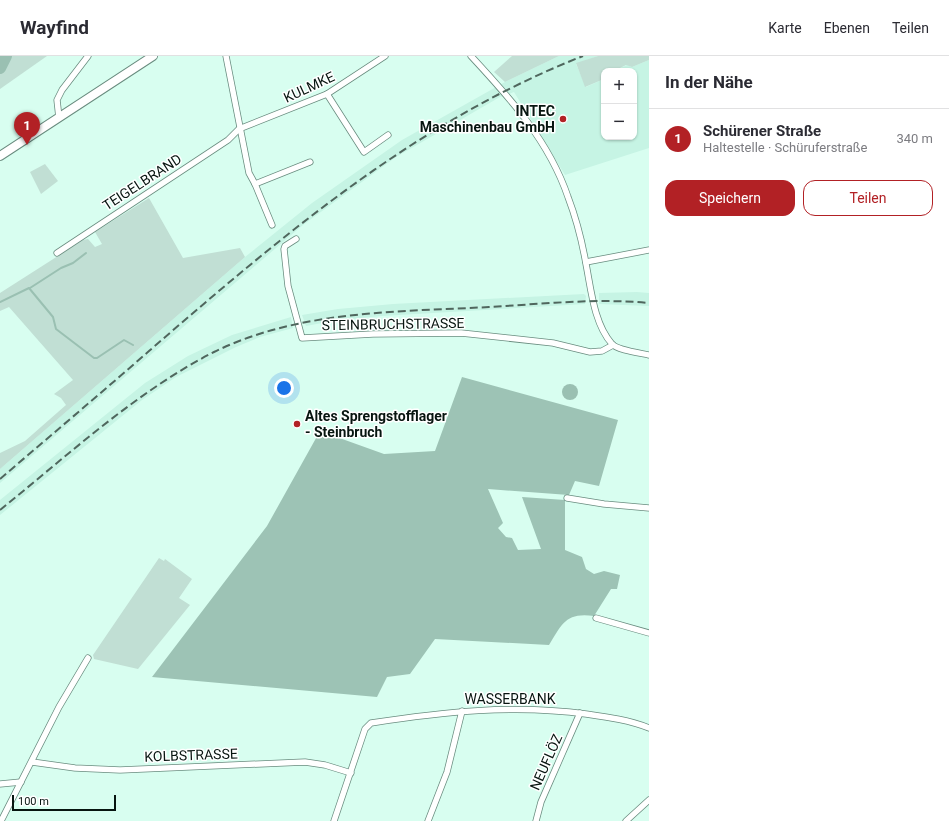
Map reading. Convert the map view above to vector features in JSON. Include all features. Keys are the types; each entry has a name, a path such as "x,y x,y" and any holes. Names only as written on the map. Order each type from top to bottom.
{"main road":[{"path":"0,156 153,56"}],"street":[{"path":"59,118 57,100 62,90 88,56"},
{"path":"226,56 239,129 249,173 272,225"},
{"name":"KULMKE","path":"239,129 327,94 385,56"},
{"path":"470,56 511,99 543,145 568,196 577,224 586,262 593,304 613,345 649,355"},
{"path":"327,94 364,152 388,135"},
{"name":"TEIGELBRAND","path":"57,253 228,140 239,129"},
{"path":"255,184 310,162"},
{"name":"STEINBRUCHSTRASSE","path":"296,239 285,246 284,249 288,286 302,338 373,334 461,333 553,343 590,352 602,351 613,345"},
{"path":"586,262 649,250"},
{"path":"568,498 604,504 649,508"},
{"path":"596,618 649,633"},
{"path":"1,821 59,707 88,658"},
{"name":"WASSERBANK","path":"351,773 365,729 370,723 462,711 524,708 580,713 629,722 649,728"},
{"path":"428,821 447,772 462,711"},
{"name":"NEUFLÖZ","path":"536,821 541,802 580,713"},
{"name":"KOLBSTRASSE","path":"32,762 75,768 120,770 305,762 325,765 351,773"},
{"path":"334,821 351,773"},
{"path":"0,784 21,782"},
{"path":"626,821 649,800"}],"shaded area":[{"path":"0,56 47,56 0,89"},
{"path":"512,56 559,56 505,82 494,72"},
{"path":"559,56 598,56 576,64 586,87 601,80 601,140 637,140 637,68 620,68 627,65 632,67 649,60 649,148 565,175 514,92 500,97 396,157 303,225 0,483 0,469 245,257 312,203 402,140 505,82"},
{"path":"598,56 649,56 649,60 632,67 626,65 620,68 601,68 601,80 585,87 576,63"},
{"path":"45,164 58,181 41,194 30,172"},
{"path":"149,198 183,258 240,248 245,257 0,469 0,453 25,441 66,405 61,398 54,394 73,380 9,307 0,311 0,293 83,240 88,239 95,247 102,244 95,232"},
{"path":"599,293 649,293 649,306 599,304"},
{"path":"584,294 586,296 585,304 382,316 338,320 306,326 302,315 338,309 393,304"},
{"path":"291,317 293,328 260,337 236,347 176,377 142,400 0,515 0,500 145,383 188,356 232,335"},
{"path":"462,377 618,420 599,486 575,481 569,495 488,489 503,523 498,528 506,537 512,538 518,550 541,549 522,497 565,500 565,550 582,557 586,569 594,574 604,571 620,575 617,589 611,589 594,616 577,616 566,621 549,645 435,639 410,674 387,677 377,697 152,677 267,526 320,431 384,454 435,451"},
{"path":"570,384 576,386 578,392 576,398 570,400 564,398 562,392 564,386"},
{"path":"159,558 164,561 165,559 192,579 179,598 190,605 138,669 94,659 93,655"}],"waterway":[{"path":"0,68 6,56"},
{"path":"30,288 61,268 73,263 86,253"},
{"path":"0,302 29,288 53,317 56,329 94,358 97,358 124,340 133,345"}],"railway":[{"path":"0,479 250,265 353,185 407,148 463,114 522,83 583,56"},
{"path":"0,510 103,425 130,405 185,368 214,352 247,338 280,328 314,321 384,312 589,301 649,303"}],"place":[{"name":"INTEC Maschinenbau GmbH","path":"563,119"},
{"name":"Schürener Straße","path":"27,145"},
{"name":"Altes Sprengstofflager - Steinbruch","path":"297,424"}]}
